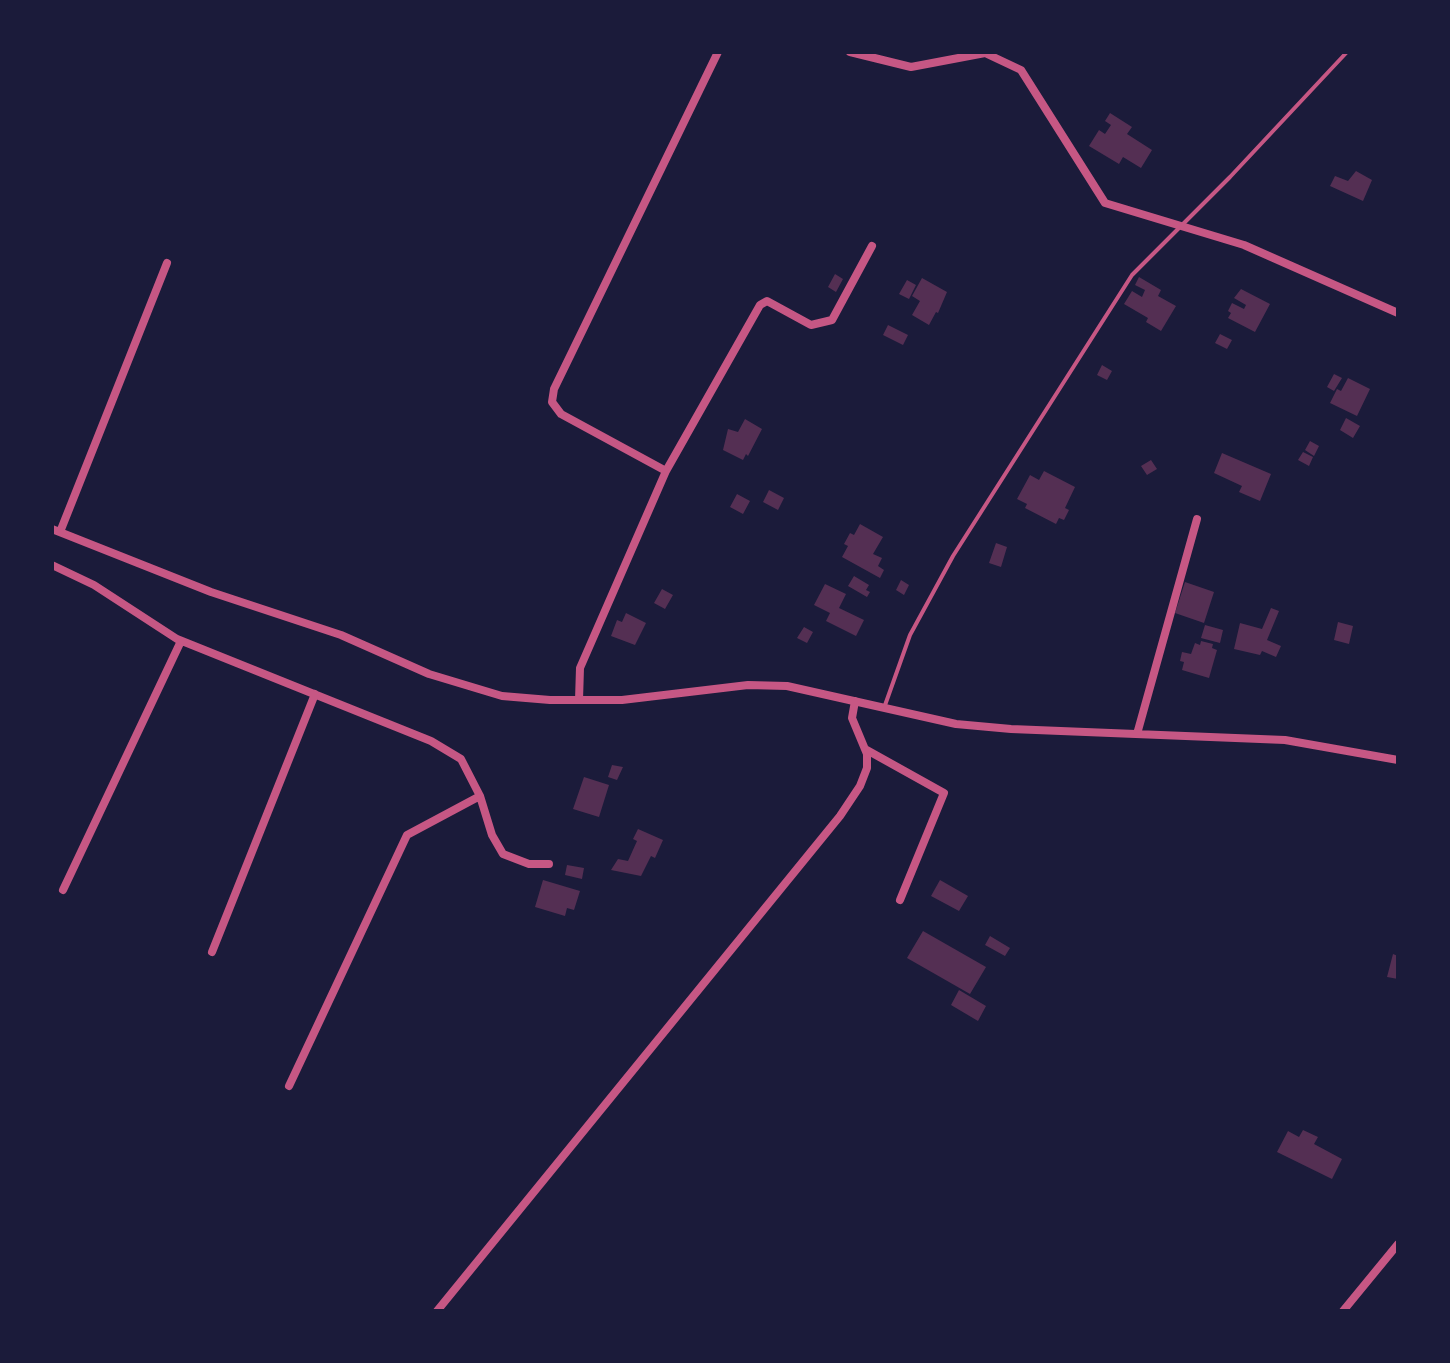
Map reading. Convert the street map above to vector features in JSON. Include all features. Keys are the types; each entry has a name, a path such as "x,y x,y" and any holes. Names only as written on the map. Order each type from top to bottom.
{"street":[{"path":"666,471 561,414 552,402 554,389 718,52"},
{"path":"850,52 911,67 985,53 1021,70 1105,203 1244,245 1398,313"},
{"path":"579,700 580,668 666,471 760,305 767,301 811,325 832,320 872,246"},
{"path":"167,263 56,530 211,592 341,635 429,674 502,696 622,700 748,685 787,686 956,724 1285,740 1398,760"},
{"path":"1137,734 1197,519"},
{"path":"52,565 94,585 181,641 431,741 461,759 480,796 492,835 503,854 529,864 549,864"},
{"path":"63,890 181,641"},
{"path":"212,952 315,694"},
{"path":"437,1311 813,852 860,786 867,768 864,749 852,718 855,701"},
{"path":"864,749 944,793 900,900"},
{"path":"289,1086 407,835 480,796"},
{"path":"1343,1311 1398,1244"}],"lane":[{"path":"884,708 910,635 953,556 1132,275 1347,52"}],"building":[{"path":"1110,113 1132,127 1127,134 1152,150 1141,168 1123,157 1119,164 1089,146 1099,130 1105,134 1111,125 1105,121"},
{"path":"1356,171 1372,180 1363,201 1330,186 1335,176 1348,181"},
{"path":"835,274 843,279 836,292 828,287"},
{"path":"1139,277 1161,290 1158,296 1176,306 1161,331 1146,322 1148,318 1124,304 1132,291 1142,297 1145,290 1135,285"},
{"path":"922,278 947,292 929,325 912,315 920,301 912,296"},
{"path":"907,280 916,285 909,299 899,294"},
{"path":"1241,289 1270,304 1255,332 1228,318 1232,303 1244,309 1246,305 1234,298"},
{"path":"888,325 908,335 903,345 883,335"},
{"path":"1220,334 1232,340 1227,349 1215,343"},
{"path":"1102,365 1112,371 1107,380 1097,375"},
{"path":"1334,374 1342,378 1334,391 1327,387"},
{"path":"1348,378 1370,389 1357,416 1330,403 1337,389 1341,391"},
{"path":"1346,418 1360,426 1353,438 1340,430"},
{"path":"745,419 762,429 743,460 723,450 728,429 738,432"},
{"path":"1310,441 1319,446 1314,456 1305,450"},
{"path":"1303,452 1313,457 1309,466 1298,460"},
{"path":"1222,453 1271,474 1260,501 1239,492 1242,486 1214,473"},
{"path":"1151,460 1157,469 1147,475 1141,466"},
{"path":"1044,471 1075,487 1065,508 1069,510 1064,520 1059,518 1056,524 1025,508 1027,504 1017,499 1030,475 1039,480"},
{"path":"769,490 784,498 778,510 763,502"},
{"path":"737,494 750,501 743,514 730,507"},
{"path":"860,524 883,537 873,554 882,558 878,566 884,570 880,578 842,557 850,533 854,535"},
{"path":"996,543 1007,547 1001,567 989,563"},
{"path":"854,576 869,585 867,597 848,586"},
{"path":"901,580 909,585 904,595 896,590"},
{"path":"1185,582 1214,592 1204,623 1175,613"},
{"path":"825,584 846,594 839,608 864,620 856,636 826,621 830,613 814,605"},
{"path":"662,589 673,595 665,609 654,603"},
{"path":"1271,608 1279,611 1267,640 1281,646 1276,657 1262,651 1260,655 1234,649 1240,623 1262,629"},
{"path":"626,613 646,623 635,645 611,636 617,620 622,622"},
{"path":"1338,622 1353,626 1349,644 1334,640"},
{"path":"1205,625 1223,630 1220,643 1201,638"},
{"path":"804,627 813,632 807,643 797,638"},
{"path":"1201,641 1213,644 1212,648 1217,650 1209,678 1182,670 1184,662 1180,661 1182,652 1191,654 1195,643 1200,645"},
{"path":"612,765 623,767 617,780 608,777"},
{"path":"584,777 609,785 599,817 573,809"},
{"path":"638,829 663,840 655,858 651,856 641,876 611,870 618,859 628,861 637,841 633,839"},
{"path":"567,865 584,868 582,879 565,875"},
{"path":"543,880 580,891 574,910 567,908 565,916 535,907"},
{"path":"940,880 968,896 959,911 931,896"},
{"path":"923,931 986,967 970,994 907,958"},
{"path":"990,936 1010,948 1005,956 985,945"},
{"path":"1393,954 1398,956 1398,979 1387,977"},
{"path":"959,990 986,1006 978,1021 951,1005"},
{"path":"1303,1130 1318,1137 1314,1144 1342,1159 1332,1179 1277,1152 1288,1131 1299,1137"}]}
